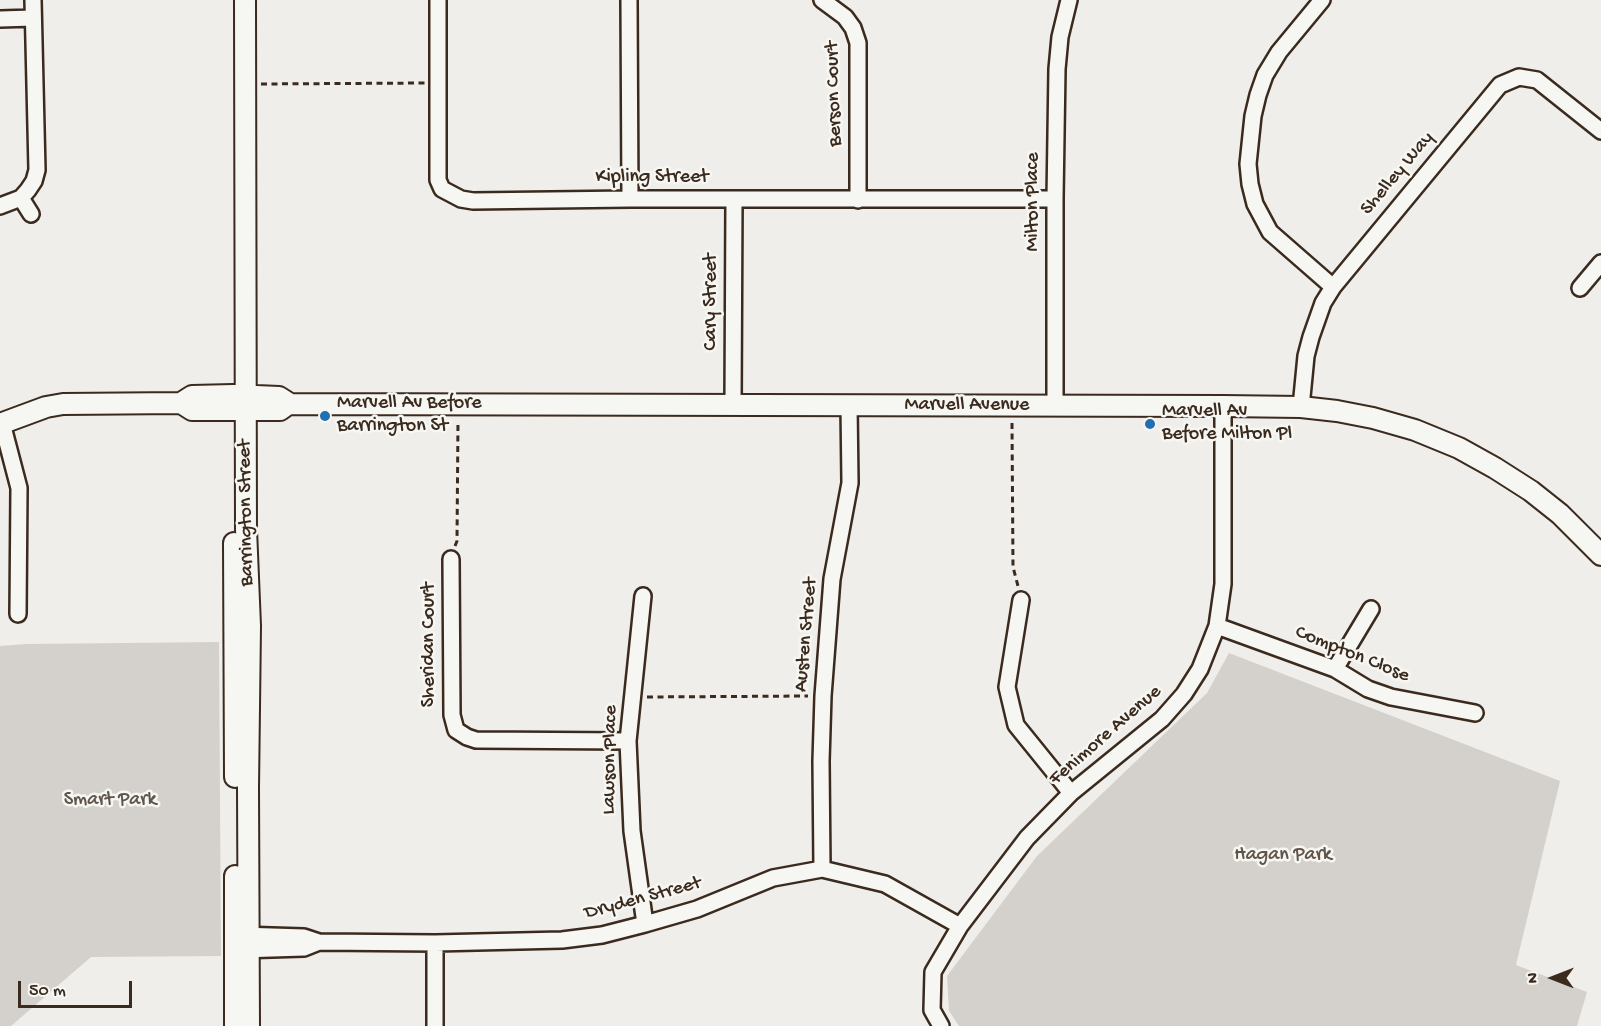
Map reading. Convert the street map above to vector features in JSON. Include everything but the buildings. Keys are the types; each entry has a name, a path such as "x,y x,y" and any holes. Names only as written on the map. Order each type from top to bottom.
{"street":[{"path":"0,206 21,198 34,181 37,170 33,0"},
{"name":"Barrington Street","path":"231,0 239,403 243,943 249,1026"},
{"name":"Barrington Street","path":"239,403 245,0"},
{"name":"Kipling Street","path":"438,0 438,180 442,189 451,195 473,201 1054,199"},
{"path":"629,0 630,199"},
{"name":"Berson Court","path":"822,0 845,17 853,28 858,43 858,200"},
{"name":"Milton Place","path":"1055,406 1054,199 1057,69 1060,37 1069,0"},
{"path":"1322,0 1280,52 1265,75 1253,116 1248,164 1255,204 1270,232 1333,287"},
{"path":"0,19 33,18"},
{"name":"Shelley Way","path":"1301,407 1306,356 1323,303 1333,287 1500,85 1519,78 1537,80 1601,131"},
{"path":"21,198 31,214"},
{"name":"Cary Street","path":"733,405 734,199"},
{"path":"1580,288 1601,262"},
{"name":"Marvell Avenue","path":"1,424 46,407 63,404 181,403 192,410 239,403 280,410 290,404 1301,407 1373,418 1415,430 1459,448 1531,491 1560,514 1601,555"},
{"name":"Austen Street","path":"822,869 823,696 832,579 850,483 849,405"},
{"name":"Fenimore Avenue","path":"941,1026 932,1010 933,972 960,926 1027,838 1071,793 1162,719 1184,694 1200,669 1217,626 1223,584 1223,406"},
{"path":"1,424 20,488 18,614"},
{"name":"Sheridan Court","path":"451,559 452,736 476,740 628,741"},
{"name":"Lawson Place","path":"643,596 628,741 632,831 645,924"},
{"path":"1021,600 1007,687 1016,725 1071,793"},
{"path":"1335,669 1371,609"},
{"name":"Compton Close","path":"1217,626 1335,669 1368,689 1391,697 1475,713"},
{"name":"Dryden Street","path":"243,943 304,937 319,942 435,943 562,940 602,935 697,909 773,878 822,869 885,884 960,926"},
{"name":"Barrington Street","path":"235,1026 243,943"},
{"path":"435,943 435,1026"}],"path":[{"path":"251,84 438,83"},
{"path":"451,559 457,541 458,404"},
{"path":"1012,419 1013,567 1021,600"},
{"path":"633,696 823,696"}],"green space":[{"name":"Smart Park","path":"219,642 221,956 91,957 11,1026 0,1026 0,646"},
{"name":"Hagan Park","path":"1229,653 1560,781 1516,965 1587,992 1577,1026 959,1026 949,1011 947,976 1037,856 1207,693"}],"place":[{"name":"Marvell Av Before Barrington St","path":"325,416"},
{"name":"Marvell Av Before Milton Pl","path":"1150,424"}]}
